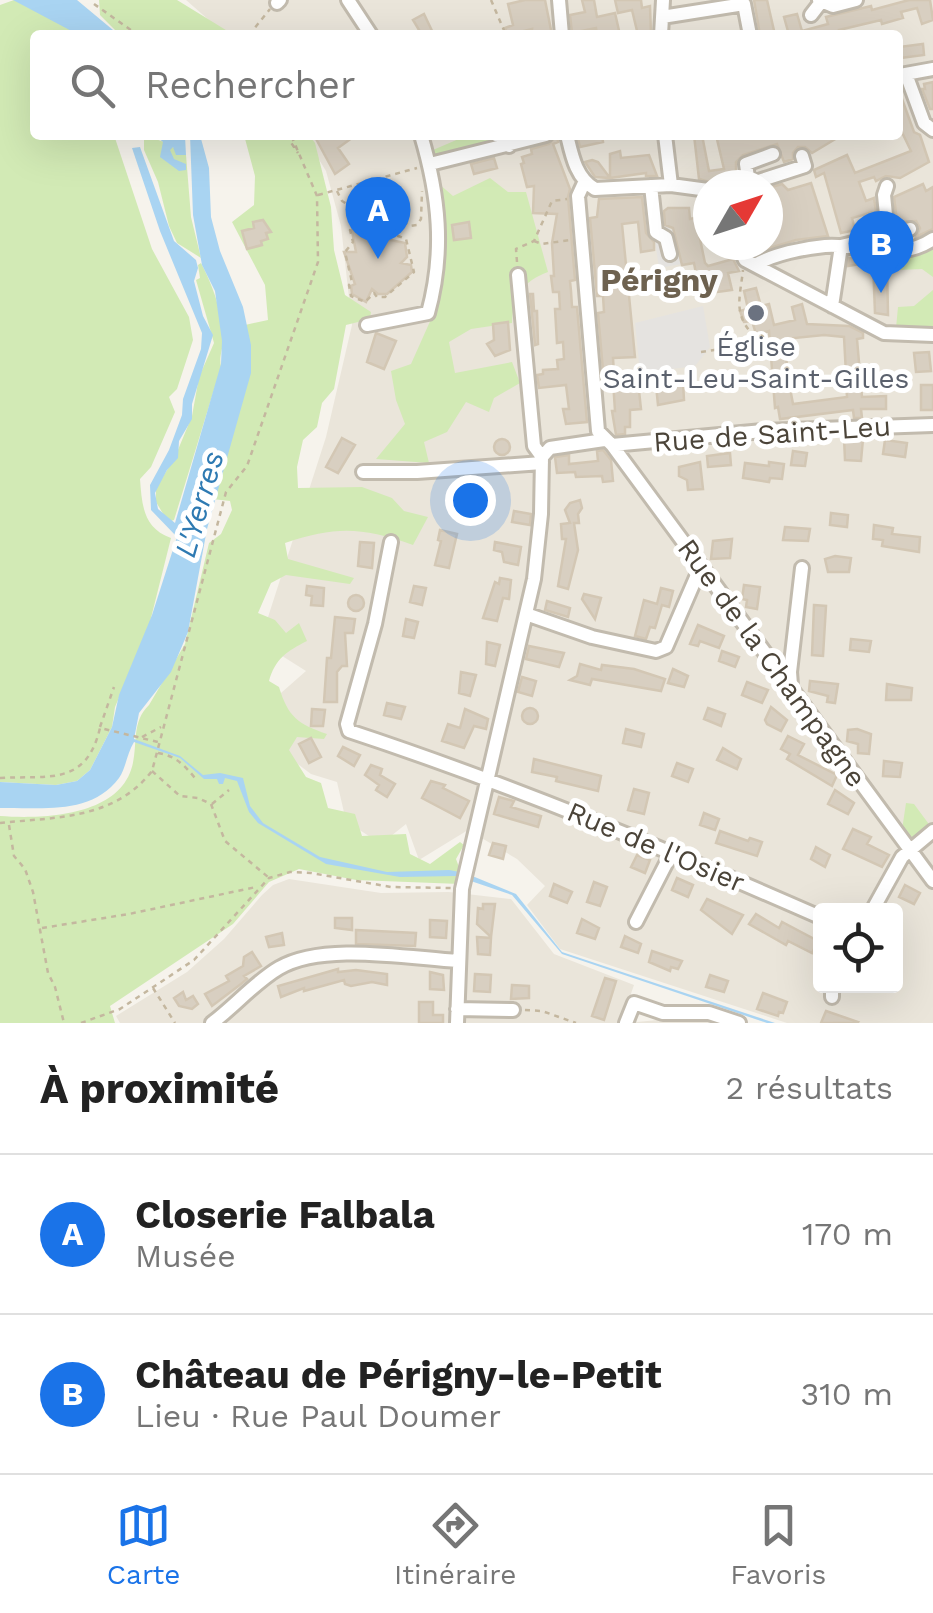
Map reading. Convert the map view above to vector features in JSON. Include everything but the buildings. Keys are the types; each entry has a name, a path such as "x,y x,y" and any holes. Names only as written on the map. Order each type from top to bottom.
{"street":[{"path":"348,0 367,30"},
{"path":"559,0 562,30"},
{"path":"661,30 663,0"},
{"path":"811,15 820,1 833,6 856,0"},
{"path":"662,17 744,4 749,30"},
{"path":"903,75 933,70"},
{"path":"903,77 924,123 933,130"},
{"path":"368,325 428,313 438,276 440,239 430,164 422,140"},
{"path":"430,164 499,140"},
{"path":"568,140 584,183 595,189 671,185 693,188"},
{"path":"665,140 671,185"},
{"path":"747,170 746,164 773,154"},
{"path":"783,173 805,166 802,156"},
{"path":"584,183 578,196 598,431 608,442"},
{"path":"651,186 656,232 666,238 670,254"},
{"path":"887,186 884,195 888,235"},
{"path":"840,248 910,229"},
{"path":"750,262 827,246 901,253 933,239"},
{"path":"832,306 840,248"},
{"path":"750,262 884,333 933,335"},
{"path":"513,1010 457,1016 464,880 539,544 542,460 534,446 518,275"},
{"name":"Rue de Saint-Leu","path":"363,472 542,460 550,448 608,442 933,425"},
{"name":"Rue de la Champagne","path":"608,442 933,881"},
{"name":"Rue de l'Osier","path":"392,542 347,724 349,731 466,770 604,823 813,913"},
{"path":"526,614 592,637 656,651 666,647 702,566"},
{"path":"792,688 790,672 802,568"},
{"path":"876,903 908,850 933,831"},
{"path":"636,922 672,852"},
{"path":"212,1023 291,962 321,955 458,960"},
{"path":"626,1023 634,1003 663,1013 709,1013 738,1023"}],"path":[{"path":"491,0 504,30"},
{"path":"254,30 278,2"},
{"path":"94,4 133,30"},
{"path":"0,824 60,820 94,812 130,790 152,770 226,492 247,466 318,262 317,196 292,140"},
{"path":"317,196 430,164"},
{"path":"387,220 390,214 410,226 417,225 422,220 422,186 432,184"},
{"path":"356,210 371,194 393,188"},
{"path":"336,190 358,217"},
{"path":"534,241 552,201 578,196"},
{"path":"358,217 387,220 398,228 398,236 406,239 414,272 385,297 377,297 374,292 365,302 351,296 345,252 353,242 350,230 358,217"},
{"path":"518,275 516,248 534,241 542,244 582,239"},
{"path":"702,352 765,342 764,335 753,335 741,322 738,309 750,262"},
{"path":"0,778 52,777 78,768 93,753 114,686"},
{"path":"138,736 164,726"},
{"path":"100,728 160,744"},
{"path":"157,752 183,763 195,778"},
{"path":"152,770 180,796 211,804 225,841 269,878"},
{"path":"211,804 230,790"},
{"path":"8,822 14,856 25,869 42,928 48,974 64,1023"},
{"path":"80,1023 120,1009 194,960 269,878 290,872 390,887 464,880"},
{"path":"42,928 261,886"},
{"path":"152,987 175,1023"},
{"path":"513,1010 542,1011 576,1023"}],"shaded area":[{"path":"186,0 933,0 933,1023 787,1023 560,949 527,905 545,886 517,859 468,830 419,860 406,824 381,844 346,821 337,782 311,774 283,753 273,700 306,671 260,642 326,437 352,325 341,226 326,171 307,140 903,140 903,30 220,30"},
{"path":"669,226 670,230 681,228 676,241 681,264 659,268 653,228"},
{"path":"703,306 710,347 695,366 640,373 635,323"},
{"path":"289,879 381,893 449,892 511,899 554,954 634,985 627,1005 637,1022 699,1016 719,1023 120,1023 116,1016 187,972 224,939 262,895"}],"green space":[{"path":"14,0 50,12 73,30 30,30 30,140 116,140 152,249 189,317 193,340 177,389 169,397 175,412 151,467 140,479 149,522 171,538 148,630 115,707 112,727 90,770 77,781 56,785 0,782 0,5"},
{"path":"99,0 177,0 226,30 115,30 100,15"},
{"path":"144,140 158,140 186,155 191,217 201,258 177,243 144,150"},
{"path":"245,140 313,140 331,207 334,250 345,295 371,312 370,319 346,325 334,389 322,403 317,427 303,440 297,467 298,488 362,487 392,498 404,511 428,517 413,545 349,531 285,543 288,559 354,578 350,584 286,575 271,583 258,613 275,620 286,633 299,623 307,641 283,656 269,681 279,687 296,718 327,734 324,739 297,737 289,750 306,777 321,783 328,808 355,814 362,836 406,834 410,854 430,864 460,842 464,845 456,859 463,878 460,884 356,880 299,869 269,882 233,924 110,1006 115,1023 0,1023 0,816 75,812 110,797 122,786 131,770 139,720 185,644 209,543 221,534 232,510 230,501 212,499 234,407 245,392 251,349 245,325 268,320 265,285 232,222 254,205 255,176"},
{"path":"456,140 489,140 496,144 435,159 433,150"},
{"path":"490,178 508,192 526,192 548,272 521,291 512,323 471,329 449,342 455,373 512,362 520,383 494,398 489,412 466,402 447,432 424,442 429,463 376,459 405,424 391,371 411,364 436,308 427,291 430,233 442,220 439,184 453,196"},
{"path":"933,246 933,277 922,269 897,270 892,258"},
{"path":"201,263 222,322 221,367 174,520 168,522 156,502 156,488 175,457 192,416 199,377 214,343 196,280 200,278"},
{"path":"933,290 933,326 896,328 898,307 914,306"},
{"path":"906,803 914,804 931,827 909,838 902,830"}],"water":[{"path":"13,0 77,0 113,30 70,30"},
{"path":"161,140 185,140 186,155 176,155 173,147 170,150 174,159 186,164 186,170 179,171 160,157"},
{"name":"L'Yerres","path":"190,140 201,140 209,168 211,217 243,307 251,345 251,373 207,529 188,632 171,672 139,713 134,739 180,756 203,775 220,773 243,778 250,806 263,823 320,857 387,872 465,873 516,894 562,952 775,1023 562,954 512,895 456,876 400,877 326,864 258,823 249,812 237,781 225,778 219,784 217,779 204,779 180,758 134,742 119,778 94,799 64,807 0,808 0,782 56,785 77,781 90,770 112,727 119,695 152,615 177,537 151,510 150,485 182,415 202,333 160,231 132,148 140,147 174,241 196,260 194,281 203,316 213,335 192,404 192,419 179,441 178,458 155,493 158,509 175,523 221,364 215,291 202,265 193,215"}],"place":[{"name":"Closerie Falbala","path":"378,259"},
{"name":"Château de Périgny-le-Petit","path":"881,293"},
{"name":"Église Saint-Leu-Saint-Gilles","path":"756,313"}],"district":[{"name":"Périgny","path":"659,280"}]}
